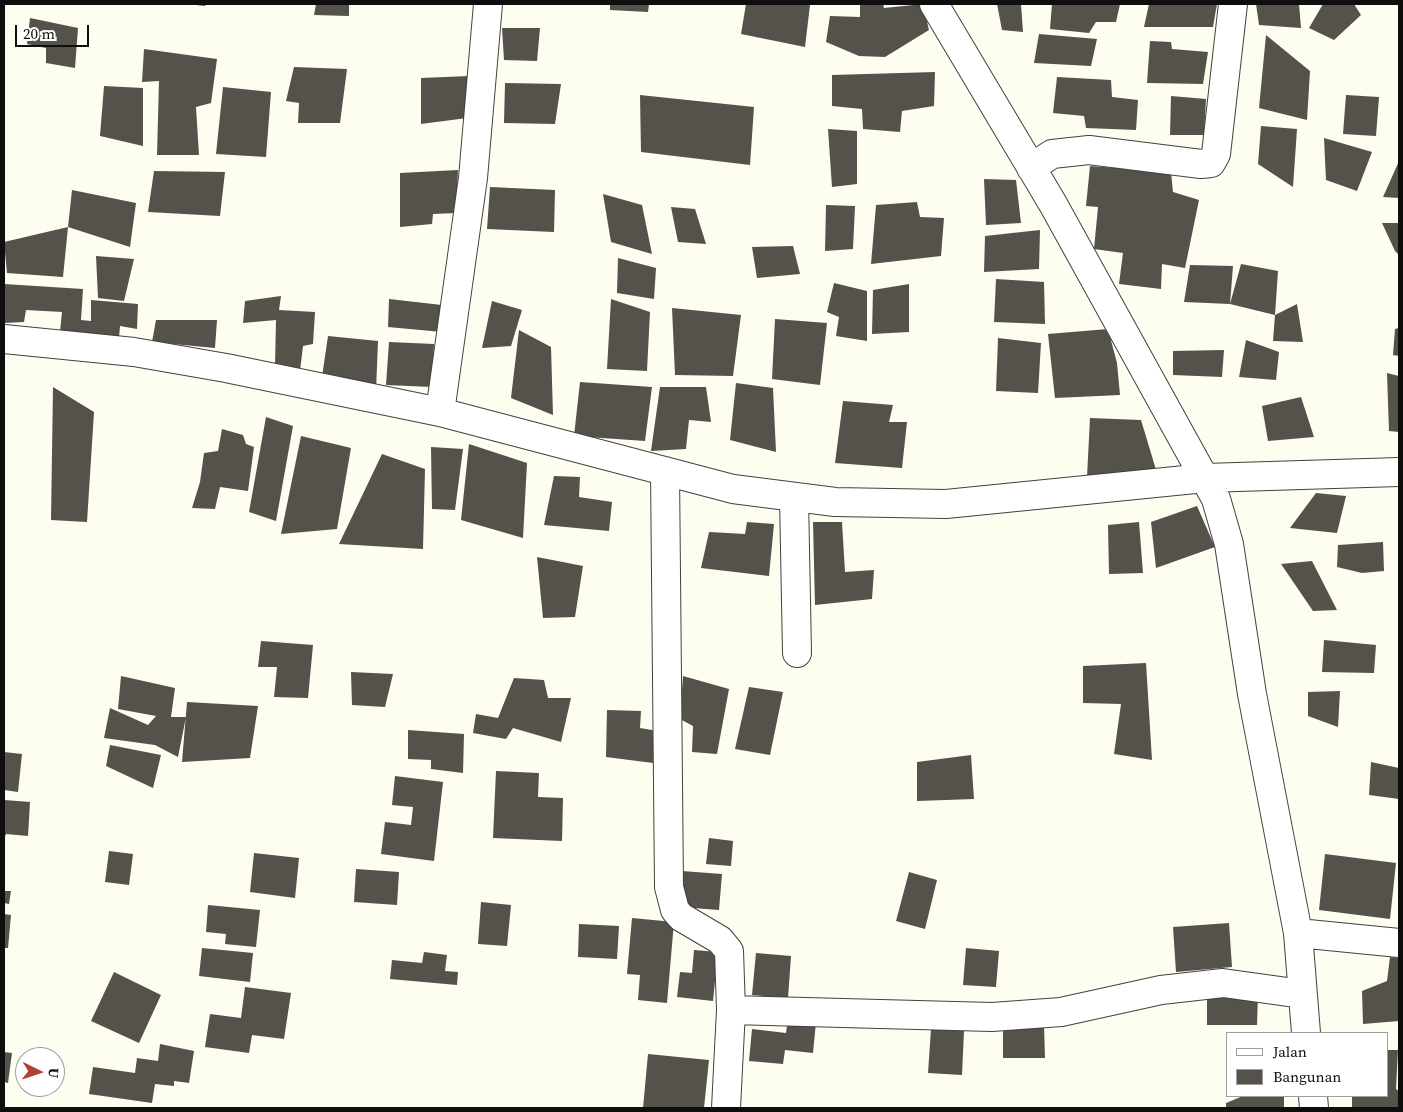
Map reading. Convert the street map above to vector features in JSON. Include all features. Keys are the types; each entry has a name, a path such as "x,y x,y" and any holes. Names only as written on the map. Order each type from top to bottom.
{"street":[{"path":"440,412 473,178 488,4"},
{"path":"934,4 1054,204 1216,499 1229,544 1252,694 1298,933 1306,1032"},
{"path":"1031,168 1052,154 1088,150 1201,164 1211,163 1216,154 1233,4"},
{"path":"4,338 59,342 226,368 440,412 734,489 836,502 946,504 1205,478 1399,472"},
{"path":"665,471 669,887 673,905 681,917 720,940 729,951 731,1010 726,1108"},
{"path":"794,497 796,653"},
{"path":"1298,933 1399,943"},
{"path":"731,1010 992,1017 1061,1012 1189,986 1223,984 1302,994"}],"building":[{"path":"187,4 206,4 205,6"},
{"path":"316,4 349,4 349,16 314,15"},
{"path":"610,4 649,4 648,12 610,10"},
{"path":"746,4 810,5 805,47 741,34"},
{"path":"860,4 883,4 884,8 923,4 929,30 885,57 859,56 826,42 830,16 860,17"},
{"path":"997,4 1021,4 1023,32 1002,30"},
{"path":"1052,4 1120,4 1116,22 1096,22 1089,33 1050,29"},
{"path":"1149,4 1217,4 1213,27 1144,27"},
{"path":"1256,4 1299,4 1301,28 1259,25"},
{"path":"1323,4 1354,4 1361,15 1334,40 1309,28"},
{"path":"30,18 78,28 75,68 46,63 46,48 27,44"},
{"path":"502,28 540,28 537,61 504,60"},
{"path":"1039,34 1097,39 1091,66 1034,63"},
{"path":"1266,35 1310,71 1307,120 1259,108"},
{"path":"1150,41 1171,42 1172,49 1208,52 1203,84 1147,83"},
{"path":"144,49 217,59 211,103 196,107 199,155 157,155 159,81 142,82"},
{"path":"294,67 347,69 340,123 298,123 299,103 286,101"},
{"path":"935,72 934,106 902,111 900,132 863,129 862,109 832,106 832,75"},
{"path":"469,76 467,118 421,124 421,78"},
{"path":"1057,77 1111,80 1112,97 1138,100 1136,130 1086,128 1084,116 1053,113"},
{"path":"505,83 561,84 555,124 504,123"},
{"path":"104,86 143,88 143,146 100,136"},
{"path":"223,87 271,92 266,157 216,154"},
{"path":"640,95 754,107 750,165 641,152"},
{"path":"1346,95 1379,97 1376,136 1343,134"},
{"path":"1171,96 1206,99 1204,135 1170,135"},
{"path":"1261,126 1297,129 1293,187 1258,164"},
{"path":"828,129 857,131 857,184 832,187"},
{"path":"1324,138 1372,152 1357,191 1326,180"},
{"path":"1399,161 1399,198 1383,197"},
{"path":"1090,166 1171,172 1173,192 1199,200 1185,268 1162,264 1161,289 1119,284 1123,253 1094,249 1098,207 1086,206"},
{"path":"458,170 456,213 433,214 432,224 400,227 400,173"},
{"path":"154,171 225,172 220,216 148,212"},
{"path":"984,179 1016,180 1021,223 986,225"},
{"path":"490,187 555,190 554,232 487,229"},
{"path":"72,190 136,203 130,247 68,227"},
{"path":"603,194 642,205 652,254 611,242"},
{"path":"917,202 920,217 944,218 941,256 871,264 876,205"},
{"path":"826,205 855,206 853,249 825,251"},
{"path":"671,207 695,209 706,244 678,242"},
{"path":"1382,223 1399,223 1399,255 1395,251"},
{"path":"68,227 63,277 7,273 4,242"},
{"path":"1040,230 1039,269 984,272 985,236"},
{"path":"793,246 800,274 757,278 752,247"},
{"path":"96,256 134,259 124,301 98,298"},
{"path":"618,258 656,268 654,299 617,293"},
{"path":"1241,264 1278,271 1275,315 1230,304"},
{"path":"1190,265 1233,266 1230,304 1184,302"},
{"path":"996,279 1044,282 1045,324 994,322"},
{"path":"834,283 867,291 867,341 836,336 839,317 827,312"},
{"path":"4,284 83,289 81,320 91,321 91,300 138,304 137,329 120,326 118,350 60,332 62,312 26,310 24,322 4,323"},
{"path":"909,284 909,332 872,334 873,290"},
{"path":"281,296 279,310 315,312 313,344 303,346 300,371 275,366 276,320 243,323 245,301"},
{"path":"389,299 442,305 442,332 388,327"},
{"path":"611,299 650,312 647,371 607,369"},
{"path":"492,301 522,310 511,346 482,348"},
{"path":"1297,304 1303,342 1273,341 1275,315"},
{"path":"672,308 741,315 733,376 675,375"},
{"path":"775,319 827,323 820,385 772,379"},
{"path":"156,320 217,320 215,348 152,342"},
{"path":"1399,328 1399,356 1393,355 1395,329"},
{"path":"1108,329 1117,363 1120,395 1055,398 1048,334"},
{"path":"519,330 551,347 553,415 511,398"},
{"path":"328,336 378,341 376,391 322,377"},
{"path":"998,338 1041,343 1038,393 996,391"},
{"path":"1246,340 1279,352 1276,380 1239,377"},
{"path":"389,342 434,344 432,387 386,385"},
{"path":"1224,350 1222,377 1173,375 1173,351"},
{"path":"1387,373 1399,376 1399,432 1389,431"},
{"path":"580,382 652,387 645,441 574,436"},
{"path":"736,383 773,388 776,452 730,440"},
{"path":"53,387 94,412 87,522 51,520"},
{"path":"660,387 706,387 711,422 689,420 686,449 651,451"},
{"path":"1301,397 1314,437 1268,441 1262,406"},
{"path":"843,401 893,405 889,422 907,422 902,468 835,463"},
{"path":"266,417 293,426 276,521 249,512"},
{"path":"1090,418 1141,420 1157,473 1087,477"},
{"path":"222,429 243,435 246,444 254,447 248,491 220,487 215,509 192,508 200,482 204,453 218,451"},
{"path":"301,436 351,448 337,529 281,534"},
{"path":"469,444 527,463 523,538 461,520"},
{"path":"431,447 463,449 455,510 432,509"},
{"path":"382,454 425,469 423,549 339,544"},
{"path":"554,476 580,477 579,497 612,502 609,531 544,525"},
{"path":"1316,493 1346,496 1337,533 1290,528"},
{"path":"1197,506 1215,547 1156,568 1151,522"},
{"path":"747,522 774,524 769,576 701,568 709,532 745,534"},
{"path":"813,522 842,522 845,572 874,570 872,599 815,605"},
{"path":"1139,522 1143,573 1109,574 1108,525"},
{"path":"1383,542 1384,571 1362,573 1337,567 1338,545"},
{"path":"537,557 583,566 575,617 543,618"},
{"path":"1312,561 1337,610 1313,611 1281,564"},
{"path":"1324,640 1376,645 1374,673 1322,672"},
{"path":"261,641 313,645 308,698 274,697 277,667 258,667"},
{"path":"1146,663 1152,760 1114,754 1121,704 1083,703 1083,666"},
{"path":"351,672 393,674 385,707 352,705"},
{"path":"121,676 175,688 171,717 186,717 178,757 155,745 104,738 110,708 148,725 156,716 118,709"},
{"path":"683,676 729,689 717,754 692,752 693,726 680,719"},
{"path":"514,678 544,680 548,698 571,698 561,742 513,728 506,739 473,733 476,714 498,718"},
{"path":"749,687 783,692 770,755 735,749"},
{"path":"1340,691 1338,727 1308,716 1308,692"},
{"path":"187,702 258,706 250,758 182,762"},
{"path":"607,710 641,711 640,728 664,732 661,764 606,757"},
{"path":"408,730 464,734 463,773 431,769 431,760 408,759"},
{"path":"110,745 161,755 153,788 106,766"},
{"path":"4,752 22,754 18,792 4,790"},
{"path":"971,755 974,799 917,801 917,762"},
{"path":"1371,762 1399,768 1399,799 1369,795"},
{"path":"496,771 539,773 538,797 563,798 562,841 493,838"},
{"path":"395,776 443,782 434,861 381,854 385,822 411,825 413,807 392,805"},
{"path":"4,800 30,802 28,836 6,834 4,839"},
{"path":"709,838 733,841 731,866 706,864"},
{"path":"109,851 133,854 129,885 105,882"},
{"path":"254,853 299,858 295,898 250,892"},
{"path":"1325,854 1396,863 1390,919 1319,910"},
{"path":"356,869 399,872 397,905 354,902"},
{"path":"682,871 722,874 719,910 680,907"},
{"path":"909,872 937,880 925,929 896,921"},
{"path":"4,891 11,891 9,904 4,903"},
{"path":"481,902 511,905 507,946 478,944"},
{"path":"208,905 260,910 256,947 225,944 226,934 206,932"},
{"path":"4,914 11,915 8,948 4,948"},
{"path":"632,918 674,922 667,1003 638,1000 640,975 627,974"},
{"path":"1229,923 1232,967 1176,972 1173,927"},
{"path":"579,924 619,926 617,959 578,957"},
{"path":"202,948 253,953 250,982 199,976"},
{"path":"966,948 999,951 996,987 963,985"},
{"path":"694,950 718,952 713,1001 677,997 680,972 692,973"},
{"path":"424,952 447,955 445,971 458,972 457,985 390,979 392,960 422,963"},
{"path":"756,953 791,956 788,998 752,995"},
{"path":"1390,957 1399,958 1399,1021 1363,1024 1362,991 1387,981"},
{"path":"114,972 161,995 139,1043 91,1021"},
{"path":"245,987 291,993 284,1039 252,1035 249,1053 205,1047 210,1014 241,1018"},
{"path":"1207,993 1258,993 1257,1025 1207,1025"},
{"path":"788,1019 816,1022 813,1053 785,1050 783,1064 749,1061 752,1029 786,1033"},
{"path":"1003,1024 1044,1024 1045,1058 1003,1058"},
{"path":"931,1029 964,1031 962,1075 928,1073"},
{"path":"160,1044 194,1051 189,1083 174,1081 174,1086 155,1084 152,1103 89,1094 93,1067 135,1073 137,1058 158,1061"},
{"path":"1388,1050 1398,1050 1396,1089 1399,1091 1399,1108 1352,1108 1352,1097 1388,1097"},
{"path":"4,1052 12,1053 8,1083 4,1082"},
{"path":"648,1054 709,1060 704,1108 643,1108"},
{"path":"1241,1097 1284,1097 1284,1108 1226,1108 1226,1103"}]}
